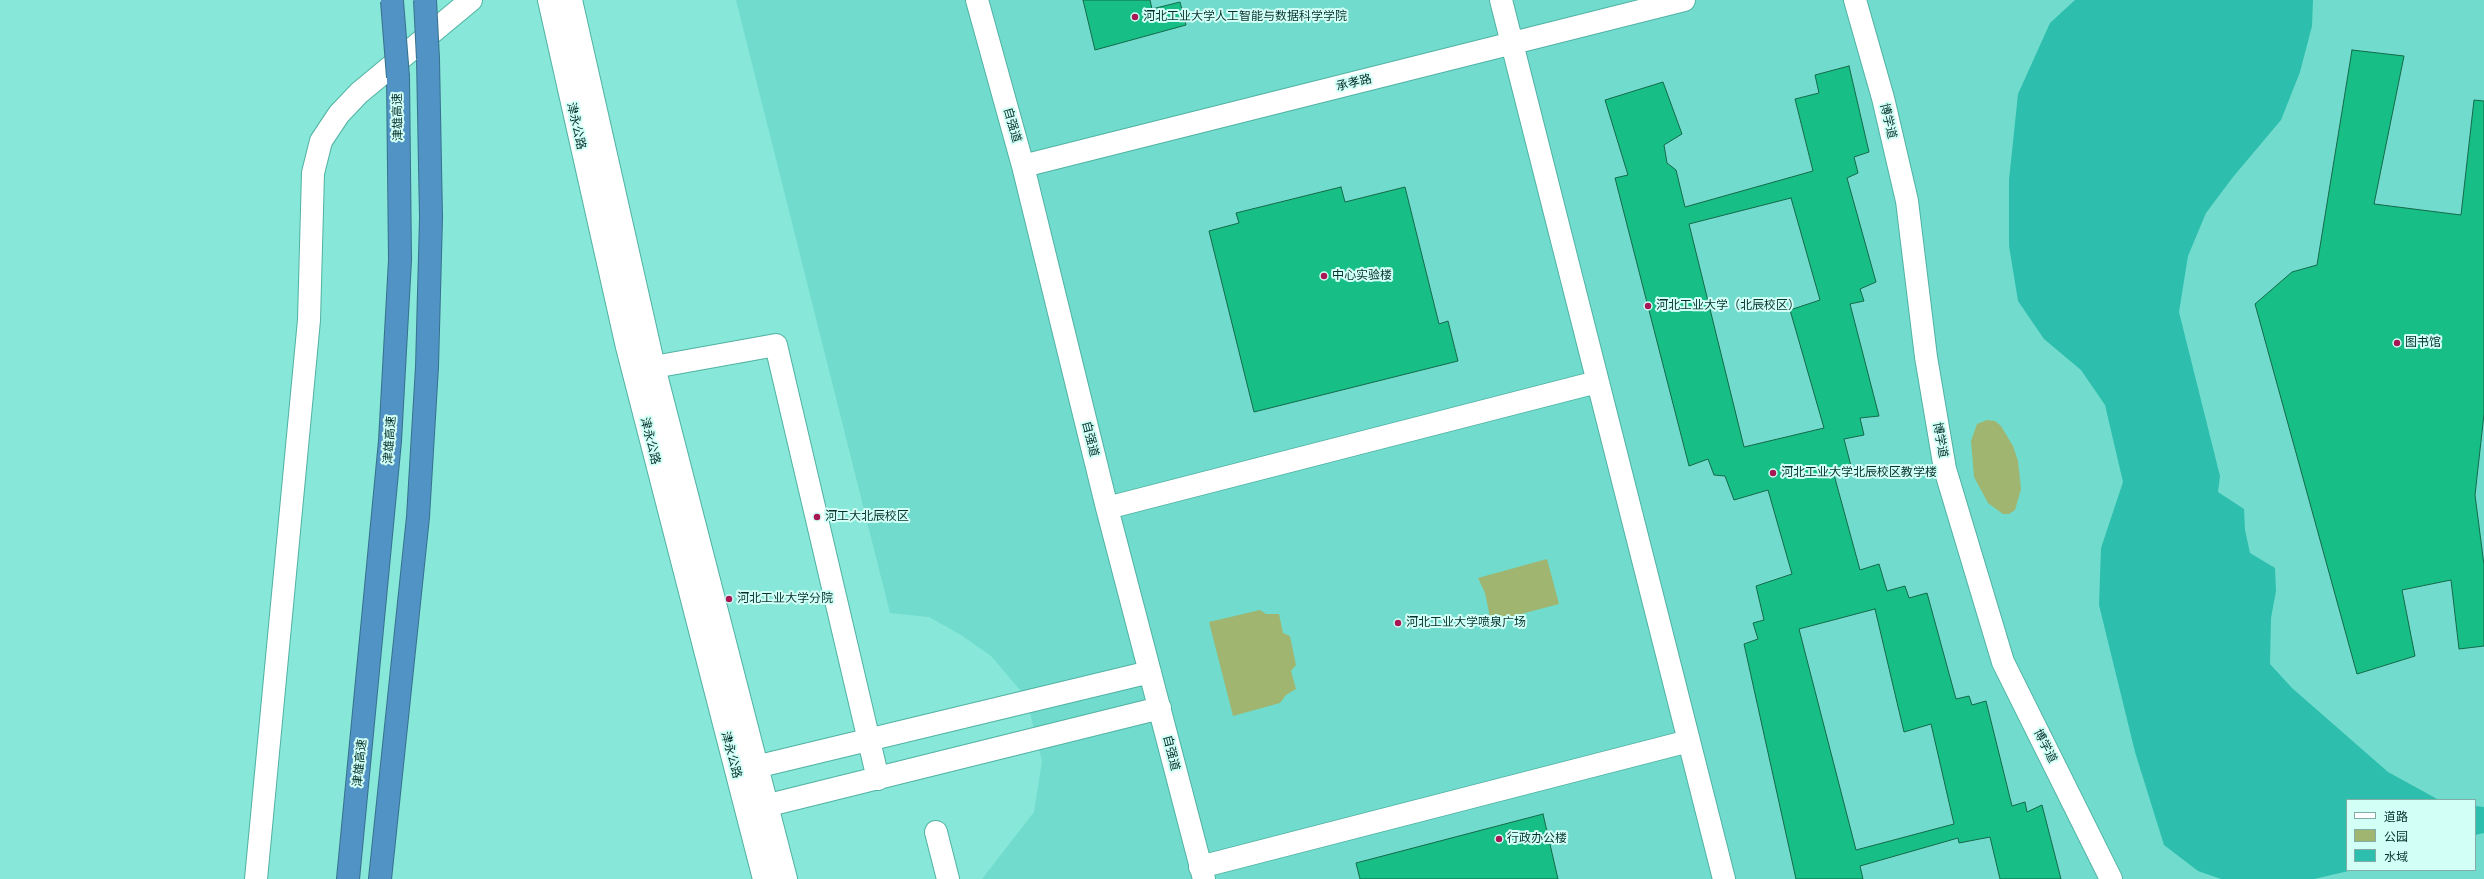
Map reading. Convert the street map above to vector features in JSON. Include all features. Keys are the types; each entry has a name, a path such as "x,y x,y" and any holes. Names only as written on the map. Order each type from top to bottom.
{"highway":[{"path":"380,879 418,517 427,368 431,210 428,59 425,0"},
{"name":"津雄高速","path":"348,879 390,441 400,260 398,77 392,1"}],"street":[{"path":"256,879 309,320 313,173 319,147 321,141 339,114 359,93 471,0"},
{"name":"津永公路","path":"549,0 628,354 746,769"},
{"name":"津永公路","path":"570,0 756,808 764,879"},
{"name":"自强道","path":"977,0 1023,166 1107,508 1202,873"},
{"path":"1501,0 1724,879"},
{"name":"承孝路","path":"1023,166 1684,0"},
{"name":"博学道","path":"1855,0 1883,98 1907,201 1926,357 1945,469 2003,662 2111,879"},
{"path":"654,367 776,345 878,779"},
{"path":"1107,508 1597,382"},
{"path":"746,769 1150,672"},
{"path":"756,808 1160,708"},
{"path":"1202,873 1689,741"},
{"name":"津永公路","path":"756,808 786,879"},
{"path":"936,832 948,879"}],"shaded area":[{"name":"河北工业大学（北辰校区）","path":"736,0 2484,0 2484,879 982,879 1034,812 1042,761 1026,697 991,656 961,635 929,617 890,613"}],"green space":[{"path":"1987,420 1995,421 2001,426 2013,446 2018,461 2021,489 2015,510 2009,514 2003,514 1988,503 1974,477 1971,441 1977,424"},
{"path":"1547,559 1559,604 1491,622 1485,593 1478,578"},
{"path":"1260,610 1266,614 1279,614 1283,633 1290,636 1296,665 1291,671 1296,689 1286,695 1280,703 1233,716 1209,622"}],"water":[{"path":"2075,0 2313,0 2312,26 2300,72 2281,120 2233,177 2206,213 2188,256 2179,312 2220,476 2218,492 2244,509 2245,530 2250,553 2275,568 2276,591 2271,618 2270,664 2292,688 2388,772 2437,799 2346,799 2346,871 2349,871 2314,879 2221,879 2198,871 2164,845 2135,752 2099,605 2101,548 2123,482 2105,405 2081,370 2044,339 2018,301 2009,246 2009,180 2018,94 2050,23"},
{"path":"2476,806 2484,807 2484,833 2476,835"}],"building":[{"name":"河北工业大学人工智能与数据科学学院","path":"1083,0 1150,0 1152,9 1180,2 1186,25 1095,50"},
{"path":"2352,50 2404,56 2374,204 2461,215 2474,100 2484,101 2484,414 2475,495 2484,565 2484,646 2459,649 2451,580 2402,590 2415,656 2357,674 2255,304 2292,272 2317,265"},
{"name":"河北工业大学北辰校区教学楼","path":"1849,66 1869,152 1854,157 1858,173 1847,178 1876,282 1860,289 1864,301 1850,304 1879,416 1860,418 1864,435 1844,439 1851,466 1833,471 1860,570 1879,564 1887,591 1905,586 1909,598 1927,593 1956,699 1969,696 1972,705 1986,701 2012,806 2025,802 2027,812 2042,805 2061,879 2000,879 1990,837 1959,843 1958,838 1860,866 1863,879 1796,879 1744,644 1758,639 1753,623 1764,620 1756,586 1792,574 1768,490 1734,500 1725,476 1714,475 1708,459 1689,466 1615,178 1628,175 1605,100 1663,82 1682,134 1664,145 1667,163 1676,170 1685,207 1813,171 1795,99 1819,93 1815,75","holes":["1791,198 1820,300 1790,310 1824,428 1744,447 1689,224","1875,609 1904,732 1931,724 1954,824 1856,850 1799,629"]},
{"name":"中心实验楼","path":"1341,187 1345,202 1405,187 1439,324 1448,321 1458,361 1254,412 1209,231 1239,223 1236,213"},
{"name":"行政办公楼","path":"1543,814 1558,879 1360,879 1356,863"}],"place":[{"name":"河北工业大学人工智能与数据科学学院","path":"1135,17"},
{"name":"中心实验楼","path":"1324,276"},
{"name":"河北工业大学（北辰校区）","path":"1648,306"},
{"name":"图书馆","path":"2397,343"},
{"name":"河北工业大学北辰校区教学楼","path":"1773,473"},
{"name":"河工大北辰校区","path":"817,517"},
{"name":"河北工业大学分院","path":"729,599"},
{"name":"河北工业大学喷泉广场","path":"1398,623"},
{"name":"行政办公楼","path":"1499,839"}]}
